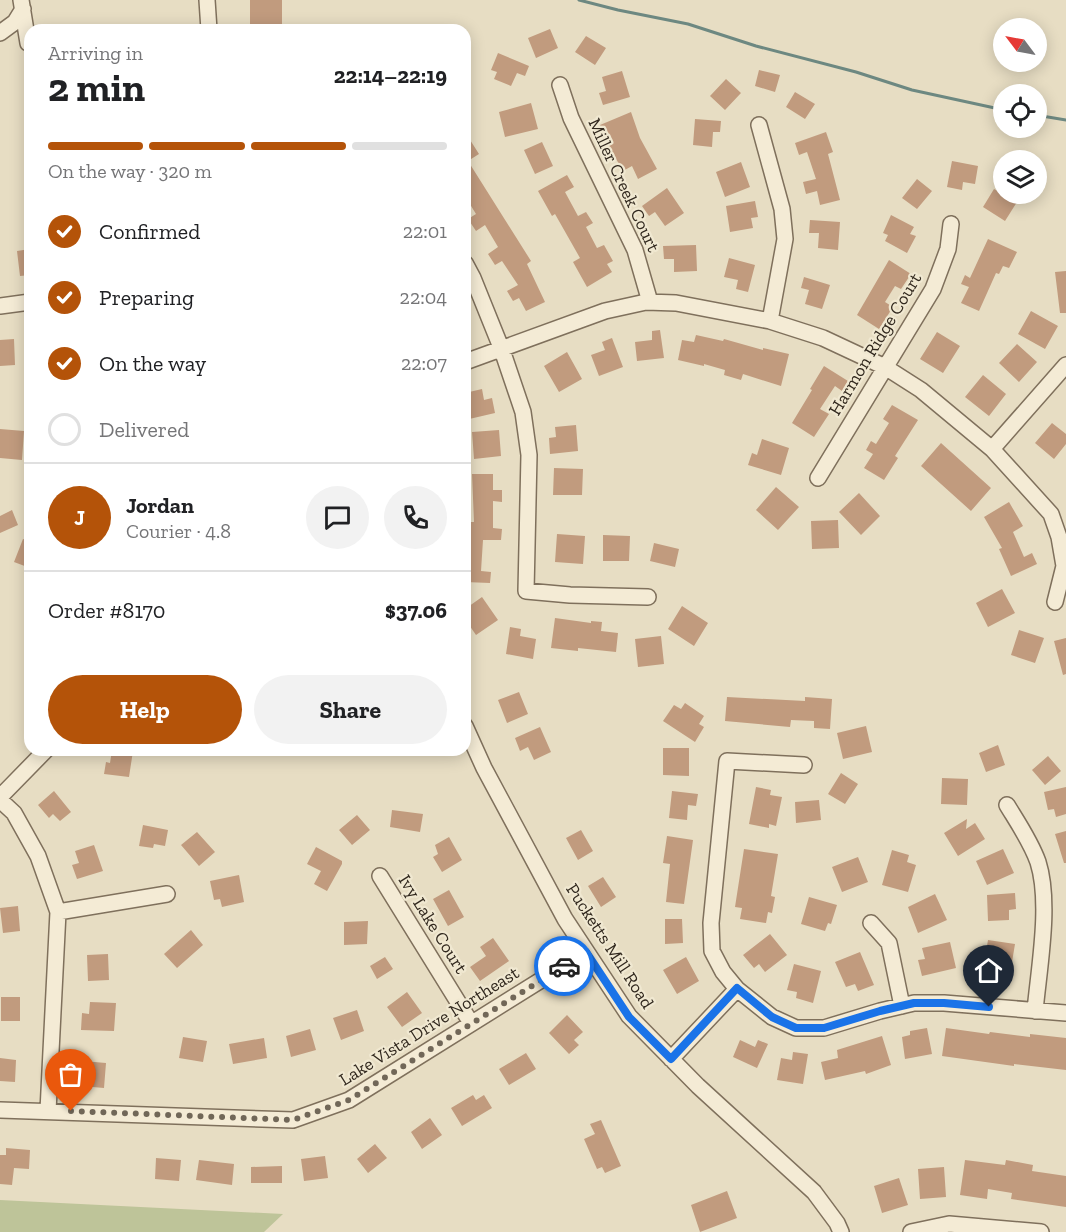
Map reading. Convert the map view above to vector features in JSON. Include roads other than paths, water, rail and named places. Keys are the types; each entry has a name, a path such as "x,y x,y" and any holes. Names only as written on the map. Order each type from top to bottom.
{"street":[{"path":"207,0 209,24"},
{"path":"0,33 15,22 22,4"},
{"path":"22,4 26,24"},
{"path":"0,33 24,42"},
{"name":"Miller Creek Court","path":"560,85 571,118 635,250 650,302"},
{"path":"759,125 783,209 785,239 770,321"},
{"name":"Harmon Ridge Court","path":"818,478 933,289 948,249 951,224"},
{"path":"471,274 502,350 523,412 529,456 526,591 570,595 648,597"},
{"path":"471,360 605,311 650,302 676,303 770,321 823,338 885,367 921,390 992,449 1051,514 1059,537 1064,566 1055,602"},
{"path":"0,306 24,303"},
{"path":"992,449 1066,365"},
{"name":"Pucketts Mill Road","path":"471,740 483,768 559,909 629,1017 698,1086 814,1192 841,1232"},
{"path":"40,756 0,799 14,813 38,856 58,912 48,1111"},
{"path":"804,765 727,761 711,923 712,951 723,972 737,988 772,1017 796,1028 824,1028 914,1003 944,1003 1066,1013"},
{"path":"1007,805 1026,836 1038,863 1044,905 1035,1011"},
{"name":"Ivy Lake Court","path":"380,876 471,1023"},
{"path":"58,912 167,894"},
{"path":"871,923 889,943 902,1006"},
{"name":"Lake Vista Drive Northeast","path":"0,1110 293,1120 349,1100 586,952"},
{"path":"671,1059 737,988"},
{"path":"911,1232 949,1224 1041,1232"}],"waterway":[{"path":"579,0 688,24 756,46 856,72 912,90 993,108"},
{"path":"1047,117 1066,120"}]}
